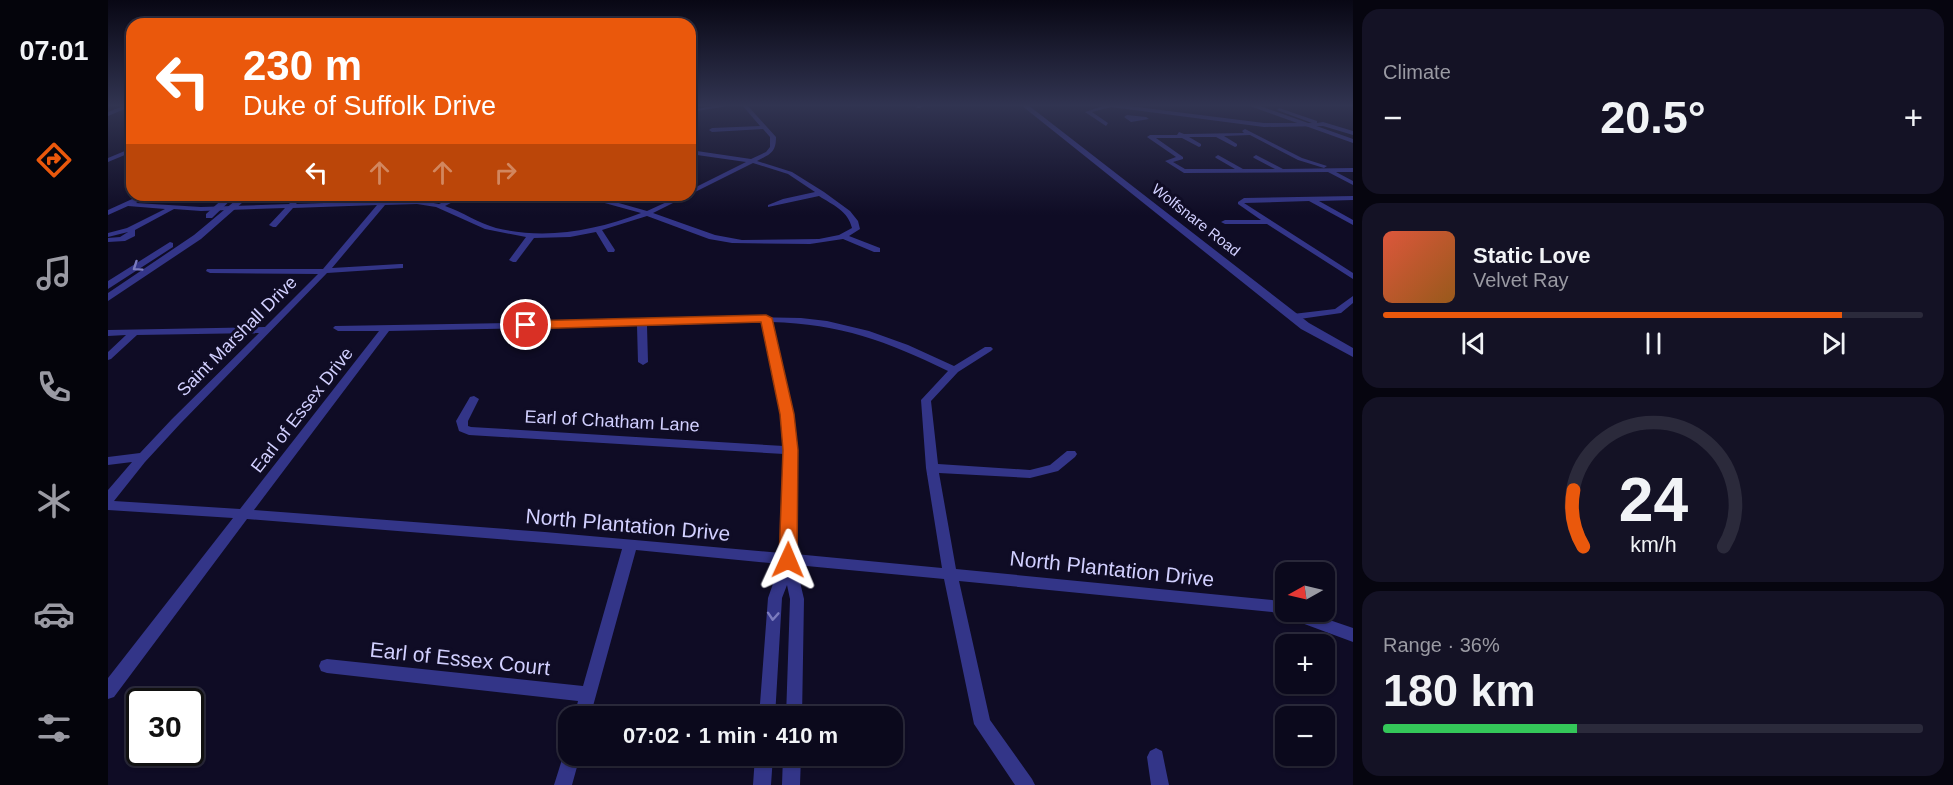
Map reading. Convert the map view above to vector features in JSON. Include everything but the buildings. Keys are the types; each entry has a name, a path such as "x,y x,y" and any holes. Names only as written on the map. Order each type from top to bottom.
{"street":[{"path":"696,190 768,153 773,147 772,142"},
{"name":"Wolfsnare Road","path":"1070,142 1293,317 1320,336 1353,353"},
{"path":"1157,142 1181,158 1168,161 1179,170 1282,171 1353,168"},
{"path":"1193,142 1199,145"},
{"path":"1229,142 1235,145"},
{"path":"1265,142 1300,159 1317,164 1353,168"},
{"path":"108,160 126,152"},
{"path":"609,201 713,237 742,242 815,242 845,237 856,229 848,212 790,173 752,161 696,153"},
{"path":"121,154 126,154"},
{"path":"1218,157 1242,171"},
{"path":"1256,157 1282,171"},
{"path":"1317,164 1352,183"},
{"path":"770,206 785,200 822,194"},
{"path":"1353,198 1241,201 1240,203 1353,277"},
{"path":"1311,199 1353,222"},
{"path":"108,213 133,201"},
{"path":"108,286 219,209 226,201"},
{"path":"108,298 195,239 241,201"},
{"path":"273,225 295,201"},
{"path":"127,204 219,209 359,201"},
{"name":"Saint Marshall Drive","path":"108,499 141,457 366,228 385,201"},
{"path":"407,201 439,206 495,230 532,235 598,230 626,224 675,201"},
{"path":"439,206 450,201"},
{"path":"108,235 129,230 172,208"},
{"path":"1225,222 1267,222"},
{"path":"108,240 129,236 133,232 129,230"},
{"path":"598,230 611,250"},
{"path":"513,260 532,235"},
{"path":"845,237 877,250"},
{"path":"210,272 233,269 259,272 324,272 400,266"},
{"path":"1293,317 1338,311 1353,299"},
{"path":"766,318 787,414 790,450 788,560 797,599 794,706"},
{"path":"338,327 642,323 766,318 810,322 854,330 902,345 954,370"},
{"path":"642,323 643,362"},
{"name":"Earl of Essex Drive","path":"108,691 387,328"},
{"path":"108,333 266,330"},
{"path":"108,357 135,332"},
{"path":"988,349 954,370 926,400 932,468 950,574 982,724 1026,785"},
{"name":"Earl of Chatham Lane","path":"474,399 462,421 463,428 470,430 790,450"},
{"path":"932,468 1030,474 1054,468 1071,454"},
{"path":"108,461 141,457"},
{"name":"North Plantation Drive","path":"108,505 243,513 950,574 1275,607"},
{"path":"585,706 630,546"},
{"path":"768,706 775,598 782,571 788,560"},
{"name":"North Plantation Drive","path":"1316,622 1353,635"},
{"name":"Earl of Essex Court","path":"327,666 588,694"},
{"path":"1156,757 1160,785"},
{"path":"563,785 568,766"},
{"path":"762,785 763,766"},
{"path":"791,785 792,766"}],"route":[{"path":"526,325 766,318 787,414 790,450 788,560"}]}
